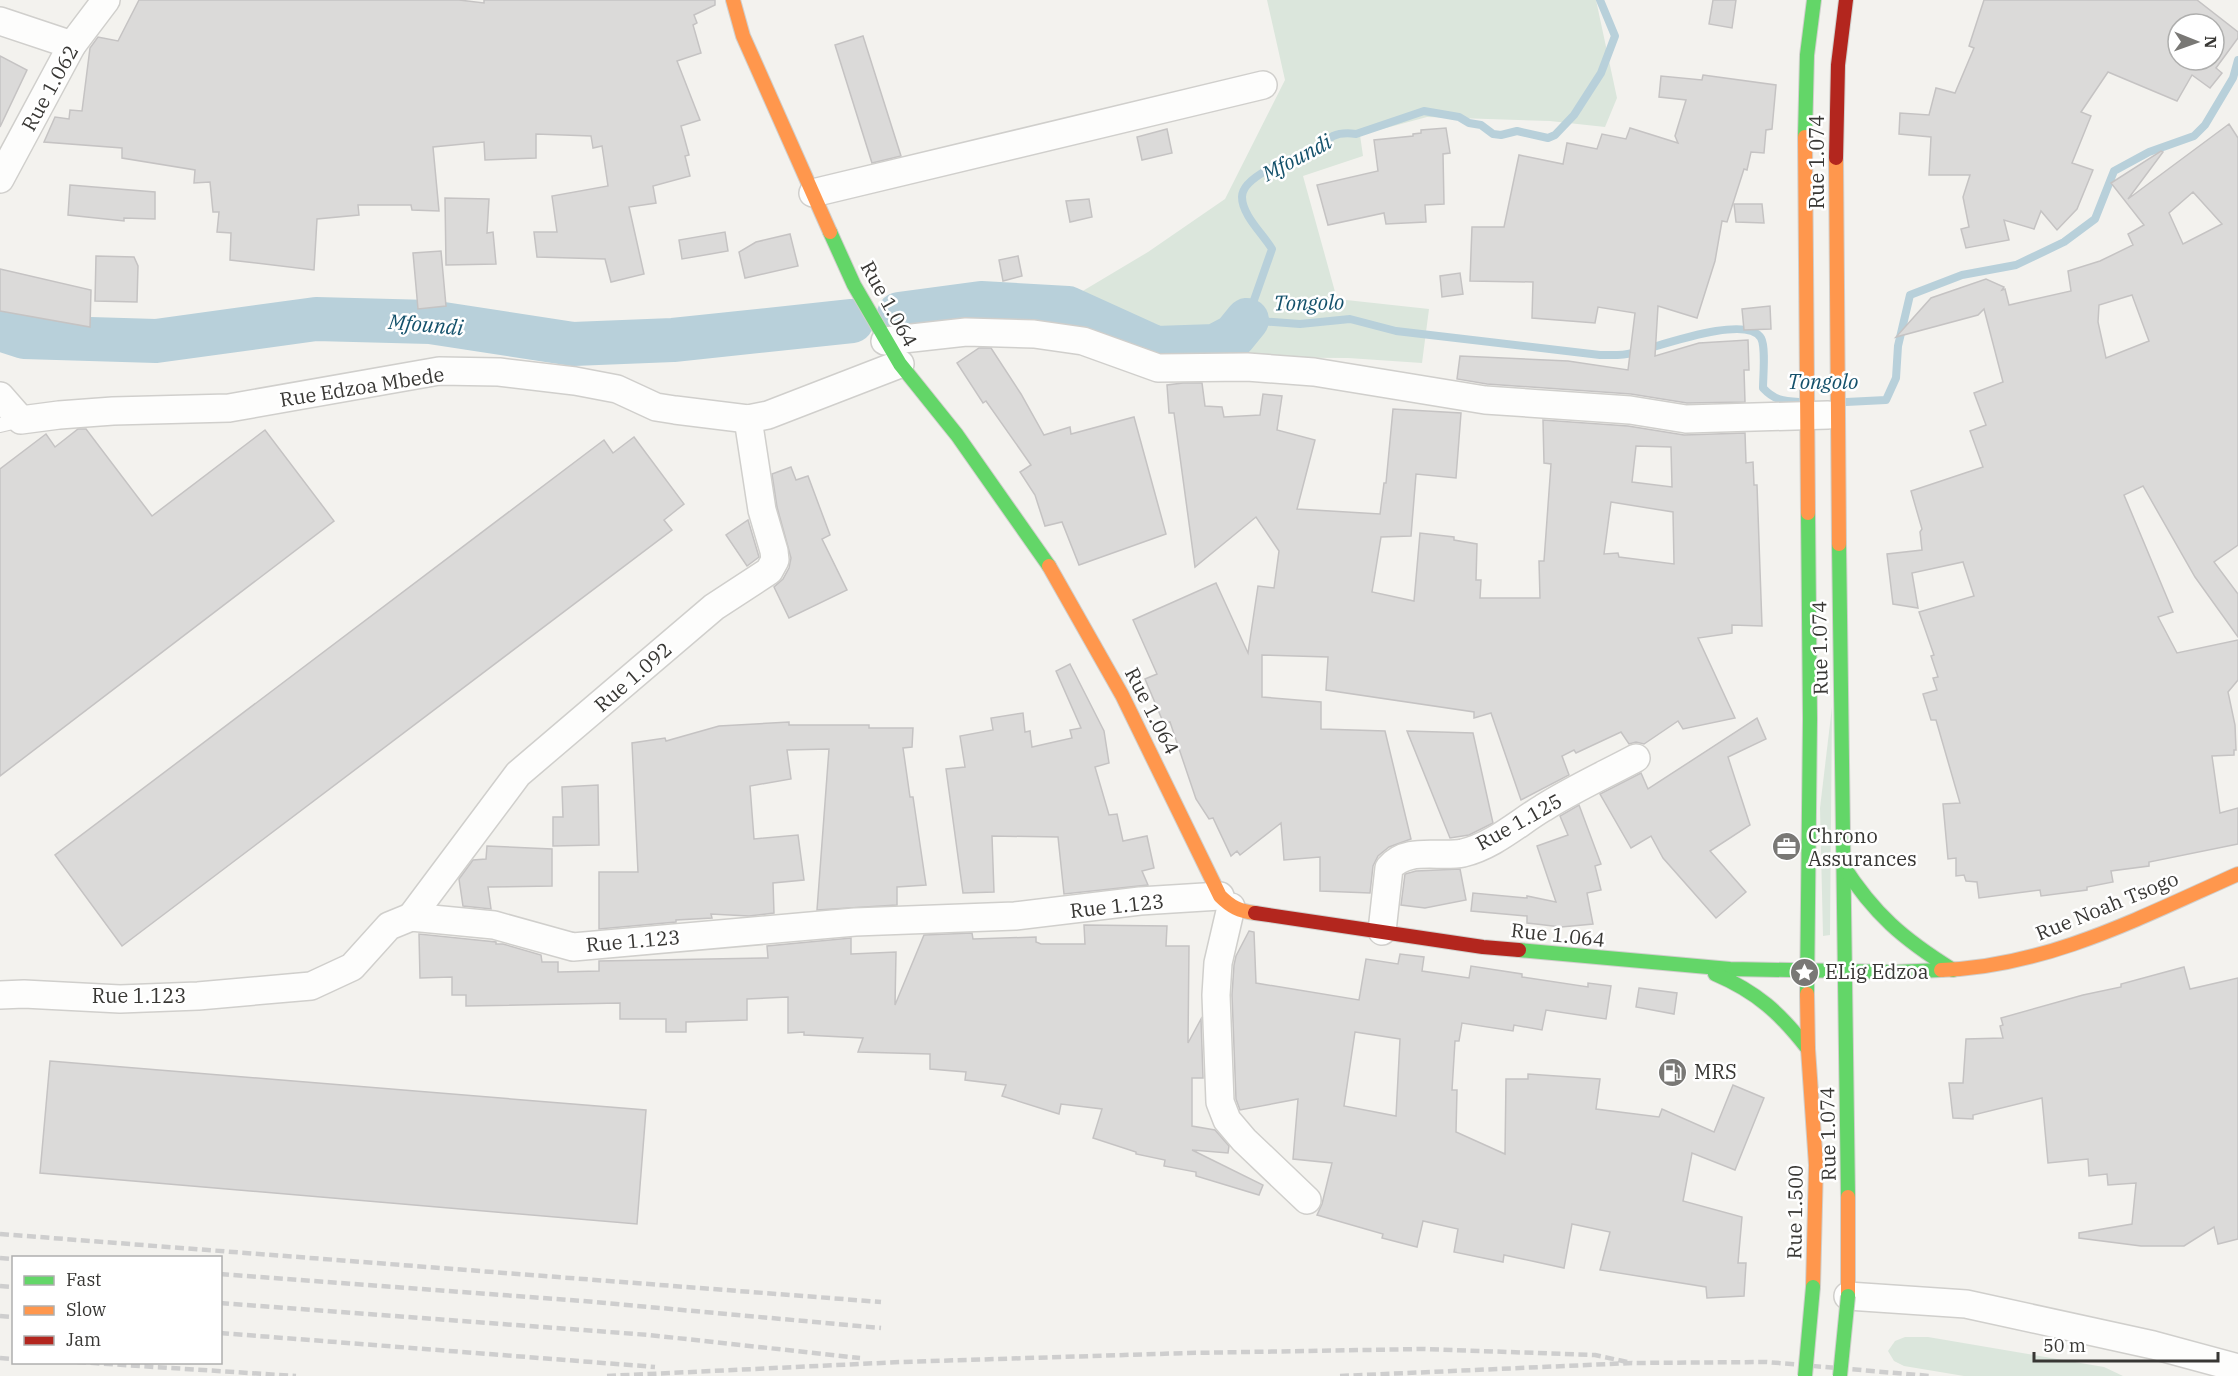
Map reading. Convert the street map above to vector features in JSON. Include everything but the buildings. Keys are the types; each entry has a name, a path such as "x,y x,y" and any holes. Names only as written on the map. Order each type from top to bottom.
{"main road":[{"name":"Rue 1.064","path":"733,0 742,36 854,285 900,364 957,435 1051,568 1122,695 1225,902 1240,911 1274,917 1483,947 1730,969 1844,972"},
{"name":"Rue 1.074","path":"1814,0 1807,55 1805,134 1807,417 1825,675 1842,864 1848,1296 1840,1376"},
{"name":"Rue 1.074","path":"1808,1049 1806,972 1825,675 1837,415 1836,144 1838,65 1846,0"},
{"path":"1842,864 1857,889 1892,928 1912,945 1953,970"},
{"name":"Rue Noah Tsogo","path":"1844,972 1953,970 2041,955 2096,936 2238,874"},
{"path":"1676,964 1713,973 1760,996 1778,1012 1808,1049"},
{"name":"Rue 1.500","path":"1805,1376 1813,1287 1816,1165 1808,1049"}],"street":[{"name":"Rue 1.062","path":"0,179 72,45 106,0"},
{"path":"0,21 72,45"},
{"path":"813,193 1263,85"},
{"path":"885,341 966,332 1034,334 1083,340 1158,369 1247,367 1314,372 1485,400 1630,410 1686,419 1837,415"},
{"name":"Rue Edzoa Mbede","path":"0,396 10,423 113,411 229,408 440,371 499,372 575,381 617,389 656,407 748,419 768,414 900,364"},
{"name":"Rue 1.092","path":"411,917 518,774 714,607 769,571 775,560 774,551 762,510 748,419"},
{"name":"Rue 1.125","path":"1382,931 1389,868 1395,861 1407,856 1463,853 1486,844 1545,806 1636,758"},
{"name":"Rue 1.123","path":"0,995 120,999 198,996 311,986 352,967 388,926 411,917 494,925 573,947 855,922 1015,916 1140,901 1225,902"},
{"path":"1225,902 1216,995 1220,1102 1227,1120 1244,1140 1306,1200"},
{"path":"1848,1296 1966,1304 2153,1346 2238,1368"}],"shaded area":[{"path":"1267,0 1596,0 1617,98 1605,127 1550,121 1427,117 1360,135 1363,156 1303,176 1337,299 1429,309 1422,363 1348,358 1150,357 1064,325 1058,299 1081,292 1148,252 1225,199 1285,80"},
{"path":"1832,707 1830,935 1823,936 1820,808"},
{"path":"1905,1337 1928,1337 2104,1367 2123,1376 1964,1376 1904,1366 1894,1361 1888,1351 1895,1341"}],"waterway":[{"name":"Mfoundi","path":"1600,0 1615,36 1601,73 1574,115 1555,135 1548,138 1517,131 1501,135 1493,134 1481,125 1469,123 1459,117 1424,111 1356,134 1344,133 1333,136 1321,147 1274,167 1252,181 1242,197 1245,211 1272,249 1247,320 1300,324 1350,319 1396,331 1600,355 1628,354 1720,330 1752,331 1763,342 1763,388 1780,400 1801,402"},
{"name":"Tongolo","path":"1846,402 1886,400 1896,378 1898,346 1910,295 1962,275 2016,265 2064,242 2095,219 2114,171 2149,152 2194,136 2205,125 2233,78 2238,60"},
{"name":"Mfoundi","path":"899,314 981,303 1068,308 1156,348 1215,346 1234,336 1247,320"},
{"name":"Mfoundi","path":"0,329 24,337 156,341 316,319 430,322 573,344 673,340 852,321"}],"railway":[{"path":"0,1234 881,1302"},
{"path":"0,1258 12,1259"},
{"path":"222,1274 583,1301 881,1328"},
{"path":"0,1286 12,1287"},
{"path":"222,1303 649,1335 860,1358"},
{"path":"0,1316 12,1317"},
{"path":"222,1333 655,1367"},
{"path":"607,1376 901,1362 1188,1353 1423,1349 1595,1355 1632,1363"},
{"path":"0,1358 12,1359"},
{"path":"1340,1376 1632,1363 1767,1362 1930,1376"},
{"path":"108,1364 296,1376"}],"traffic: fast":[{"path":"1805,137 1807,55 1814,0"},
{"path":"830,232 854,285 900,364 957,435 1049,566"},
{"path":"1807,994 1810,719 1808,513"},
{"path":"1839,544 1848,1197"},
{"path":"1842,864 1866,897 1891,924 1904,936 1953,970"},
{"path":"1519,950 1730,969 1895,972 1941,970"},
{"path":"1715,974 1756,996 1788,1025 1808,1049"},
{"path":"1805,1376 1813,1287"},
{"path":"1840,1376 1848,1296"}],"traffic: slow":[{"path":"733,0 743,36 830,232"},
{"path":"1805,137 1808,513"},
{"path":"1836,158 1839,544"},
{"path":"1049,566 1122,695 1220,896 1236,908 1255,913"},
{"path":"1941,970 1980,967 2019,960 2057,949 2094,937 2238,874"},
{"path":"1807,994 1808,1049 1816,1165 1813,1287"},
{"path":"1848,1197 1848,1296"}],"traffic: jam":[{"path":"1836,158 1838,65 1846,0"},
{"path":"1255,913 1483,947 1519,950"}],"place":[{"name":"Chrono Assurances","path":"1787,847"},
{"name":"ELig Edzoa","path":"1804,972"},
{"name":"MRS","path":"1673,1072"}]}
